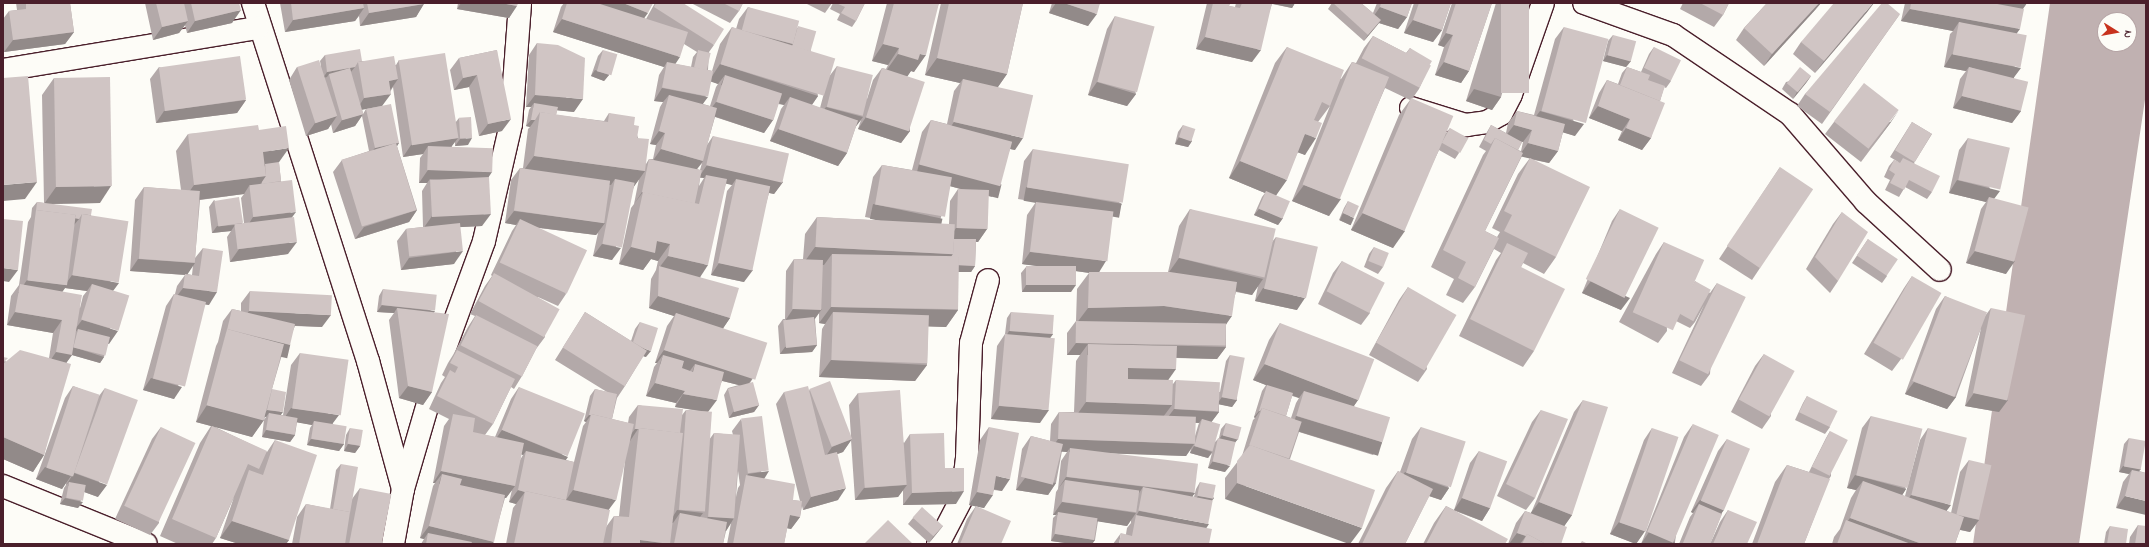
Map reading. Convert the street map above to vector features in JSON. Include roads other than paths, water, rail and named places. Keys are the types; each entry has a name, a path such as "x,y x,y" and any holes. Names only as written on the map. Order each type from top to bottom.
{"street":[{"path":"253,3 258,28 368,361 403,489"},
{"path":"393,544 403,489 442,356 484,241 511,124 520,3"},
{"path":"1412,108 1466,126 1487,122 1500,114 1512,94 1543,3"},
{"path":"1584,3 1673,35 1790,114 1866,202 1940,270"},
{"path":"3,70 258,28"},
{"path":"938,544 962,498 967,458 971,343 988,280"},
{"path":"3,486 146,544"}]}
